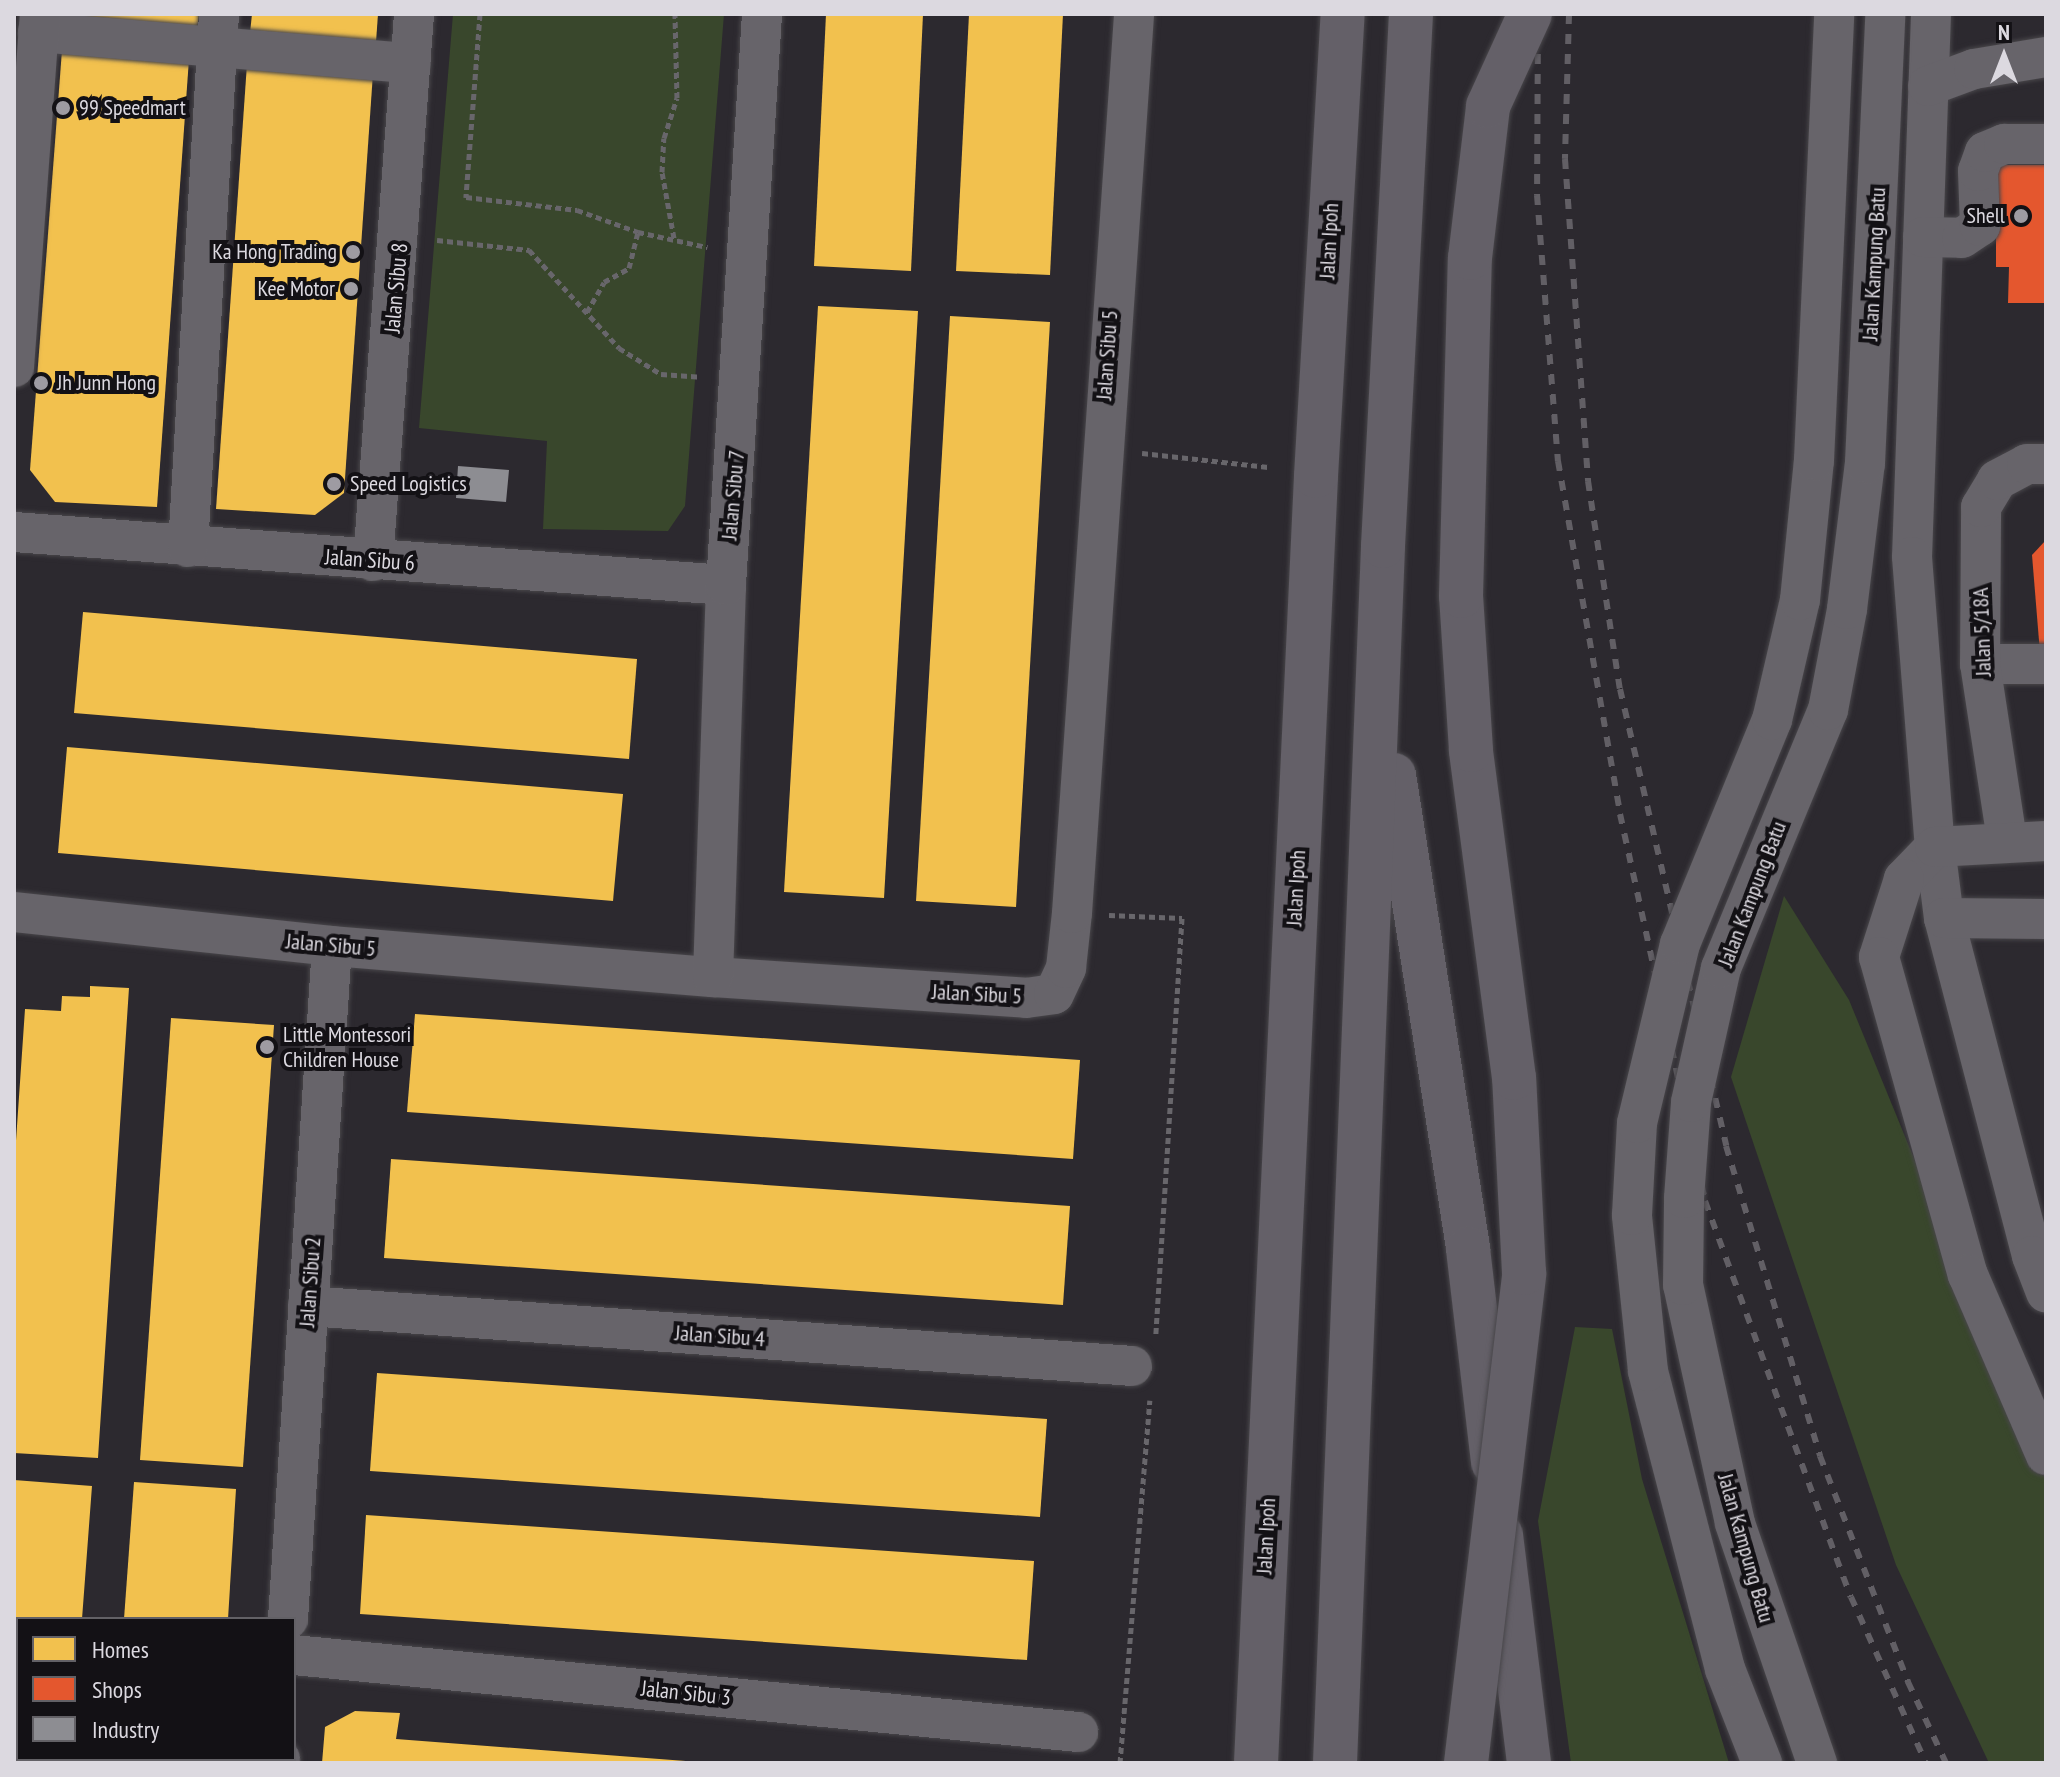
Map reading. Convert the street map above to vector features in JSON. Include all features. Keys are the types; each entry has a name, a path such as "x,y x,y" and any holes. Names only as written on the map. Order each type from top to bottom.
{"highway":[{"path":"1335,1763 1378,666 1411,14"},
{"path":"1466,1763 1524,1273 1514,1078 1471,750 1461,596 1470,258 1488,106 1530,14"},
{"name":"Jalan Ipoh","path":"1256,1763 1336,23"},
{"path":"1378,666 1468,1249 1529,1763"}],"street":[{"name":"Jalan Sibu 8","path":"373,561 400,235 414,14"},
{"name":"Jalan Sibu 7","path":"713,977 726,585 742,380 762,14"},
{"name":"Jalan Sibu 5","path":"14,912 332,946 713,977 1026,998 1054,994 1066,968 1072,913 1101,449 1134,14"},
{"name":"Jalan Kampung Batu","path":"1762,1763 1725,1669 1648,1371 1632,1215 1637,1123 1680,944 1772,720 1800,600 1814,460 1834,14"},
{"name":"Jalan Kampung Batu","path":"1817,1763 1735,1523 1683,1285 1684,1198 1691,1102 1721,968 1828,710 1847,609 1865,463 1885,14"},
{"path":"1931,14 1912,557 1935,847 1944,918 2032,1256 2046,1292"},
{"path":"14,367 39,23 218,30 411,63"},
{"path":"188,547 218,30"},
{"path":"1928,86 1974,69 2046,57"},
{"path":"1923,237 1962,238 1980,226 1978,171 1985,152 2004,144 2046,144"},
{"name":"Jalan 5/18A","path":"2007,840 1980,664 1981,507 1997,480 2027,464 2046,464"},
{"name":"Jalan Sibu 6","path":"14,532 726,585"},
{"path":"1980,664 2046,664"},
{"path":"2046,841 2007,840 1935,847 1904,879 1879,957 1968,1275 2046,1455"},
{"path":"1944,918 2046,919"},
{"name":"Jalan Sibu 2","path":"288,1617 332,946"},
{"name":"Jalan Sibu 4","path":"308,1306 1146,1363"},
{"name":"Jalan Sibu 3","path":"296,1655 1078,1732"}],"path":[{"path":"480,14 466,197 577,210 638,232 749,258"},
{"path":"674,238 662,172 664,138 677,98 675,14"},
{"path":"587,312 604,282 629,268 638,232"},
{"path":"400,235 529,250 619,348 661,374 742,380"},
{"path":"1101,449 1268,467"},
{"path":"1072,913 1182,918 1146,1363 1120,1763"}],"green space":[{"path":"453,14 724,14 685,506 668,531 543,529 547,441 419,428"},
{"path":"1784,896 1849,1000 2046,1480 2046,1763 1989,1763 1896,1565 1731,1077"},
{"path":"1575,1327 1612,1329 1642,1479 1729,1763 1571,1763 1538,1521"}],"building: Homes":[{"path":"65,14 199,14 197,30 64,20"},
{"path":"252,14 378,14 376,42 250,33"},
{"path":"826,14 923,14 911,271 814,266"},
{"path":"969,14 1063,14 1050,275 956,271"},
{"path":"62,50 189,59 157,507 55,502 30,470"},
{"path":"247,64 373,73 344,493 315,515 216,509"},
{"path":"818,306 918,311 884,898 784,892"},
{"path":"950,316 1050,322 1016,907 916,901"},
{"path":"83,612 637,659 629,759 74,713"},
{"path":"67,747 623,794 613,901 58,853"},
{"path":"90,986 129,988 98,1458 14,1453 14,1170 25,1009 61,1011 62,996 90,997"},
{"path":"415,1014 1080,1060 1073,1159 407,1112"},
{"path":"171,1018 274,1025 243,1467 140,1460"},
{"path":"391,1159 1070,1206 1063,1305 384,1258"},
{"path":"377,1373 1047,1419 1040,1517 370,1471"},
{"path":"14,1480 92,1486 82,1617 16,1617 16,1761 72,1763 14,1763"},
{"path":"134,1482 236,1489 228,1617 124,1617"},
{"path":"366,1515 1034,1561 1027,1660 360,1614"},
{"path":"355,1711 400,1713 396,1739 712,1763 322,1763 325,1727"},
{"path":"114,1761 166,1761 114,1763"}],"building: Shops":[{"name":"Shell","path":"1996,165 2046,165 2046,303 2008,303 2009,267 1996,267"},
{"path":"2046,540 2046,653 2040,653 2032,555"}],"building: Industry":[{"path":"458,466 509,470 506,502 456,498"}],"railway":[{"path":"1538,14 1537,195 1558,461 1620,814 1705,1201 1851,1597 1926,1763"},
{"path":"1569,14 1565,159 1588,481 1620,689 1726,1146 1820,1456 1908,1682 1946,1763"}],"place":[{"name":"99 Speedmart","path":"63,108"},
{"name":"Shell","path":"2021,216"},
{"name":"Ka Hong Trading","path":"353,252"},
{"name":"Kee Motor","path":"351,289"},
{"name":"Jh Junn Hong","path":"41,383"},
{"name":"Speed Logistics","path":"334,484"},
{"name":"Little Montessori Children House","path":"267,1047"}]}
